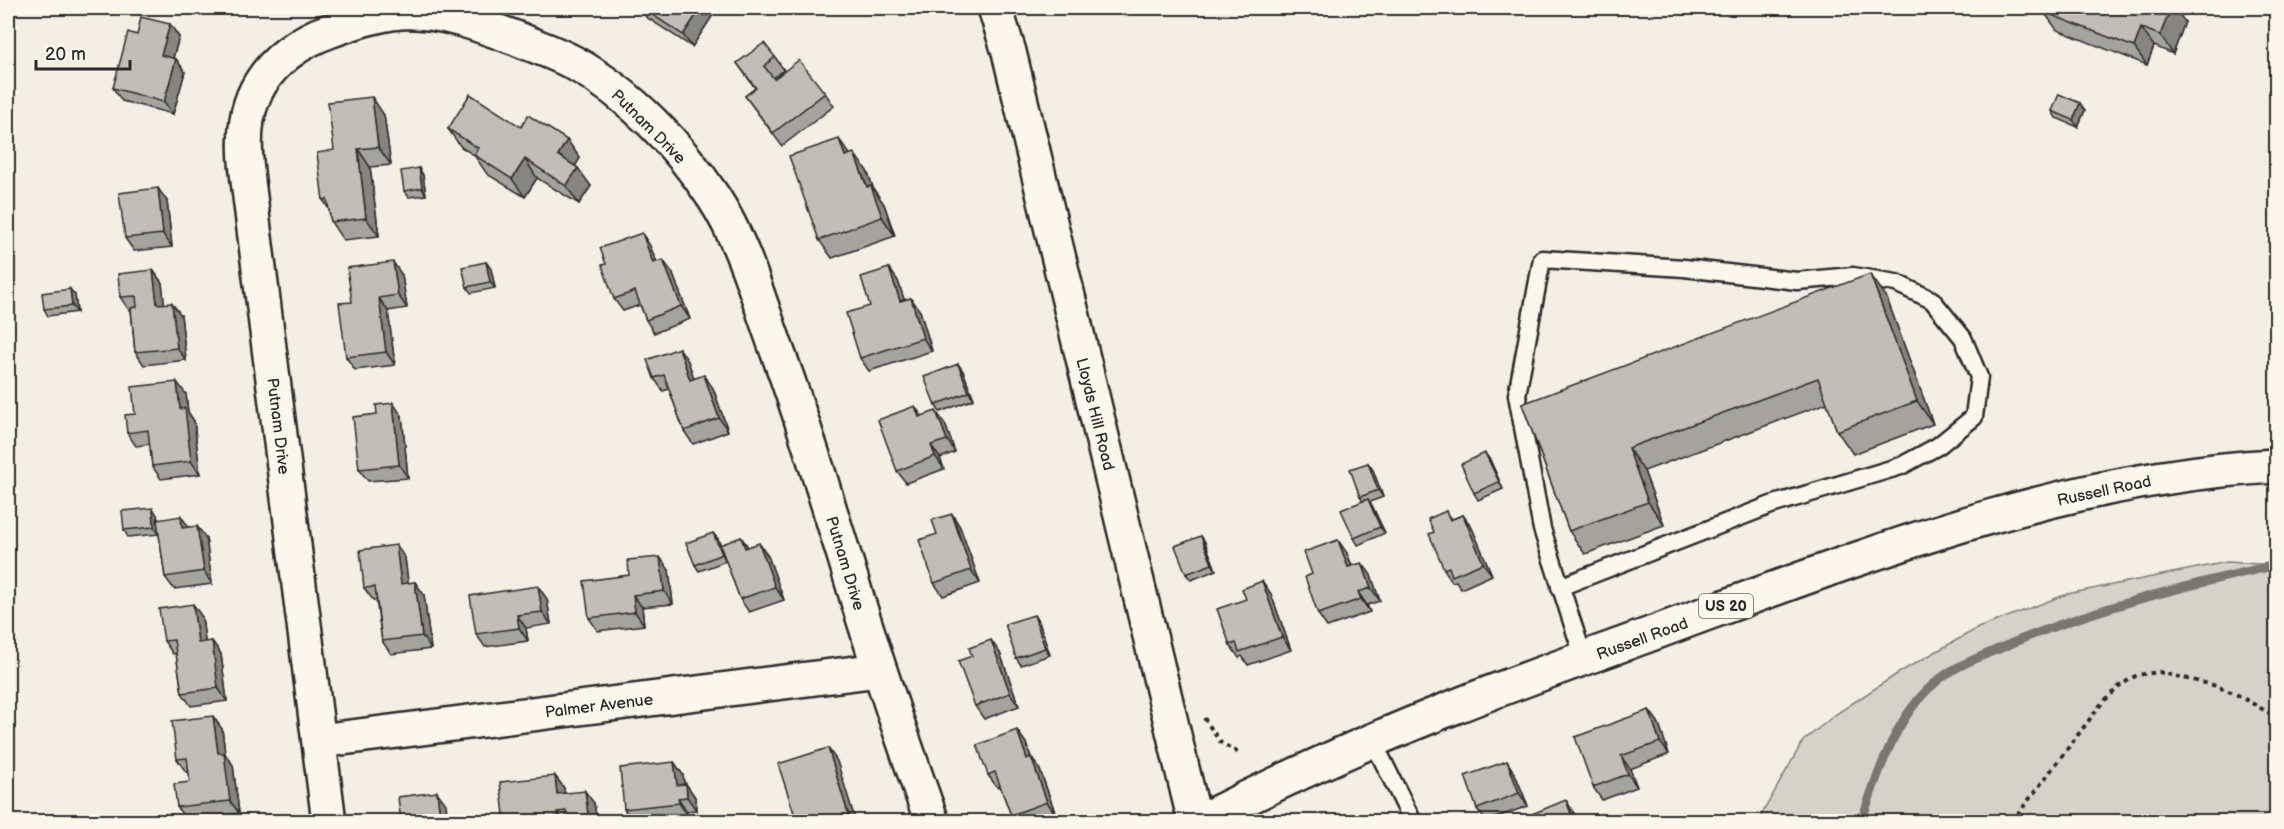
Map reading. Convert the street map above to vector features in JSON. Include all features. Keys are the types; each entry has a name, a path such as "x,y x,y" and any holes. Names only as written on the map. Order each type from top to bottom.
{"street":[{"name":"Lloyds Hill Road","path":"994,8 1009,52 1196,822"},
{"name":"Putnam Drive","path":"329,822 245,152 247,113 252,96 263,77 297,46 318,34 342,26 401,12 443,15 479,25 575,63 614,89 639,110 705,186 730,227 802,417 879,670 932,822"},
{"name":"Russell Road","path":"1196,822 1328,760 1455,706 1845,563 1950,527 2048,501 2144,480 2232,468 2277,466"},
{"name":"Palmer Avenue","path":"319,741 879,670"}],"lane":[{"path":"1560,587 1771,505 1901,466 1938,446 1974,417 1979,376 1963,339 1932,300 1896,283 1853,276 1797,281 1684,268 1542,259 1517,395 1542,529 1560,587 1584,659"},
{"path":"1373,741 1413,822"}],"path":[{"path":"2012,822 2102,703 2121,685 2137,675 2159,672 2213,685 2228,690 2277,717"}],"shaded area":[{"path":"2227,562 2276,565 2276,821 1758,821 1803,741 1836,714 1900,672 1978,628 2067,594"}],"building":[{"path":"642,8 701,8 683,35"},
{"path":"2045,8 2171,8 2160,35 2141,28 2134,47 2044,12"},
{"path":"141,17 170,24 161,55 176,59 164,102 113,88 128,32 137,35"},
{"path":"764,43 775,57 764,66 774,79 799,60 825,93 773,133 745,96 756,88 737,63"},
{"path":"470,94 521,127 528,115 567,140 558,155 578,168 566,186 525,159 512,179 474,155 478,148 448,129"},
{"path":"2059,94 2080,103 2073,120 2052,111"},
{"path":"372,97 378,147 358,149 366,218 331,222 327,199 323,200 317,153 334,150 328,102"},
{"path":"839,139 845,156 854,153 867,187 871,186 882,217 819,240 789,156"},
{"path":"419,168 422,188 404,191 401,171"},
{"path":"158,188 163,234 125,238 119,193"},
{"path":"642,233 653,263 663,260 681,306 646,320 635,291 614,299 602,265 606,264 600,248"},
{"path":"393,262 398,295 379,298 386,352 346,357 339,303 352,302 347,268"},
{"path":"486,262 490,282 467,287 462,267"},
{"path":"889,268 900,301 911,298 923,338 860,358 846,313 870,306 861,277"},
{"path":"153,270 157,304 172,303 177,348 135,352 131,308 137,307 136,296 120,297 118,274"},
{"path":"1870,274 1917,401 1837,431 1818,378 1628,448 1648,502 1569,531 1522,404"},
{"path":"70,289 72,306 44,309 42,293"},
{"path":"679,348 690,380 704,375 719,418 684,431 664,375 654,378 647,360"},
{"path":"958,364 969,392 935,405 924,377"},
{"path":"177,382 180,409 185,408 191,461 152,466 148,430 127,433 125,415 135,414 132,387"},
{"path":"393,403 399,465 359,469 353,417 377,414 376,405"},
{"path":"915,406 919,417 936,411 947,440 931,445 935,456 897,471 878,420"},
{"path":"1485,453 1499,482 1474,493 1461,464"},
{"path":"1368,463 1378,490 1360,497 1350,469"},
{"path":"1368,499 1380,527 1354,538 1341,510"},
{"path":"153,508 154,527 124,530 122,511"},
{"path":"1446,511 1450,520 1463,515 1483,563 1452,576 1449,567 1444,569 1429,534 1434,532 1428,519"},
{"path":"952,514 971,570 934,583 919,540 937,534 932,520"},
{"path":"181,516 182,528 197,526 204,571 165,577 157,520"},
{"path":"713,533 722,554 695,565 686,543"},
{"path":"1201,536 1212,564 1186,574 1175,546"},
{"path":"741,537 745,548 759,543 775,587 740,599 720,545"},
{"path":"1338,540 1348,567 1362,563 1371,588 1358,592 1361,599 1318,614 1305,577 1312,574 1304,552"},
{"path":"396,545 401,584 415,582 422,636 382,641 375,587 364,588 360,550"},
{"path":"660,557 664,591 633,595 635,612 589,618 584,581 629,575 628,560"},
{"path":"1262,581 1282,637 1239,652 1236,643 1230,645 1217,609 1246,599 1242,589"},
{"path":"538,586 542,612 517,615 519,628 476,634 470,596"},
{"path":"193,604 198,643 212,641 218,688 182,693 174,640 164,641 159,609"},
{"path":"1034,615 1045,648 1016,658 1005,624"},
{"path":"991,640 1010,693 975,706 958,661 972,656 969,648"},
{"path":"1649,710 1660,742 1621,756 1628,774 1593,787 1575,737"},
{"path":"213,716 218,753 224,753 230,801 177,807 174,784 190,782 187,758 177,759 172,721"},
{"path":"1017,730 1027,759 1031,757 1047,802 1011,815 995,772 988,775 977,745"},
{"path":"828,748 850,820 797,822 778,764"},
{"path":"1507,761 1519,793 1477,809 1465,776"},
{"path":"674,762 677,785 686,784 687,797 678,798 679,803 624,809 620,768"},
{"path":"555,776 557,794 585,791 589,822 567,822 566,811 557,812 558,816 505,822 500,782"},
{"path":"437,792 440,816 449,816 450,822 401,822 398,797"},
{"path":"1566,800 1574,822 1535,822 1532,814"},
{"path":"636,817 637,822 624,822 623,819"}],"waterway":[{"path":"1861,822 1881,766 1898,729 1921,696 1950,672 1976,658 2069,621 2172,590 2276,565"}]}
